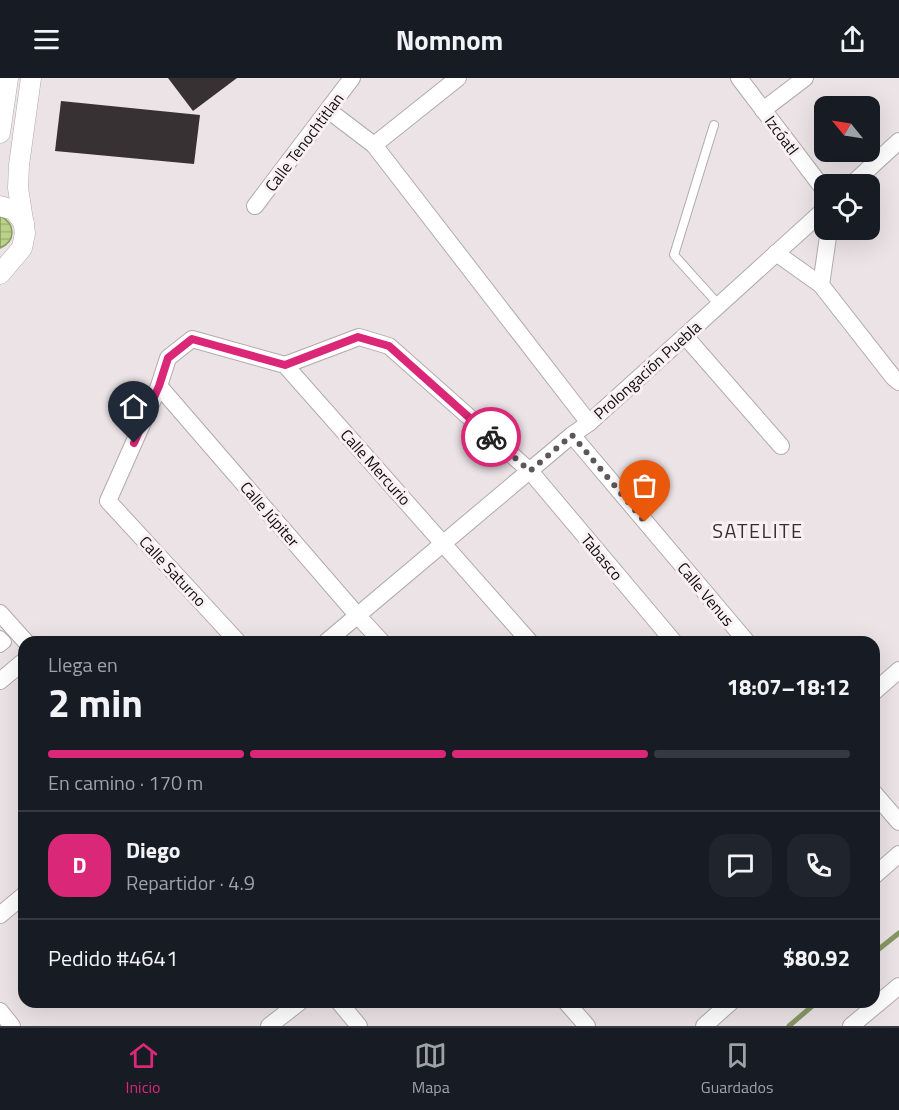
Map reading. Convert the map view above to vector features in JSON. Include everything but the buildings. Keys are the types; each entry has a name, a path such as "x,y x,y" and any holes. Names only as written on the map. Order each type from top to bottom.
{"street":[{"path":"0,133 8,78"},
{"path":"4,266 22,248 25,233 18,188 31,78"},
{"name":"Calle Tenochtitlan","path":"255,206 352,78"},
{"path":"374,145 458,78"},
{"name":"Izcóatl","path":"739,78 814,177"},
{"path":"763,110 805,78"},
{"path":"328,110 374,145 589,423"},
{"path":"863,174 899,141"},
{"path":"0,206 14,210 24,223"},
{"name":"Prolongación Puebla","path":"333,636 589,423 814,219"},
{"path":"821,285 828,240"},
{"path":"776,253 821,285 899,382"},
{"path":"685,336 781,446"},
{"name":"Tabasco","path":"285,365 358,337 389,346 530,471 669,636"},
{"path":"159,386 168,358 192,339 285,365"},
{"name":"Calle Mercurio","path":"285,365 525,636"},
{"name":"Calle Saturno","path":"159,386 108,501 232,636"},
{"name":"Calle Júpiter","path":"159,386 376,636"},
{"name":"Calle Venus","path":"572,435 742,636"},
{"path":"0,613 21,636"},
{"path":"0,637 5,642 0,646"},
{"path":"0,681 18,666"},
{"path":"880,688 897,678"},
{"path":"880,800 899,822"},
{"path":"880,871 899,854"},
{"path":"0,915 18,900"},
{"path":"880,1002 899,986"},
{"path":"269,1026 292,1008"},
{"path":"344,1008 359,1026"},
{"path":"571,1008 587,1026"},
{"path":"704,1026 719,1008"},
{"path":"851,1026 873,1008"},
{"path":"0,1011 12,1026"}],"lane":[{"path":"714,125 674,255 719,305"}],"shaded area":[{"path":"0,216 9,223 12,232 9,241 0,248"}],"waterway":[{"path":"880,948 899,933"},
{"path":"789,1026 810,1008"}],"way so far":[{"path":"491,437 530,471 572,435 645,522"}],"district":[{"name":"SATELITE","path":"758,531"}],"route":[{"path":"134,443 159,386 168,358 192,339 285,365 358,337 389,346 491,437"}]}
